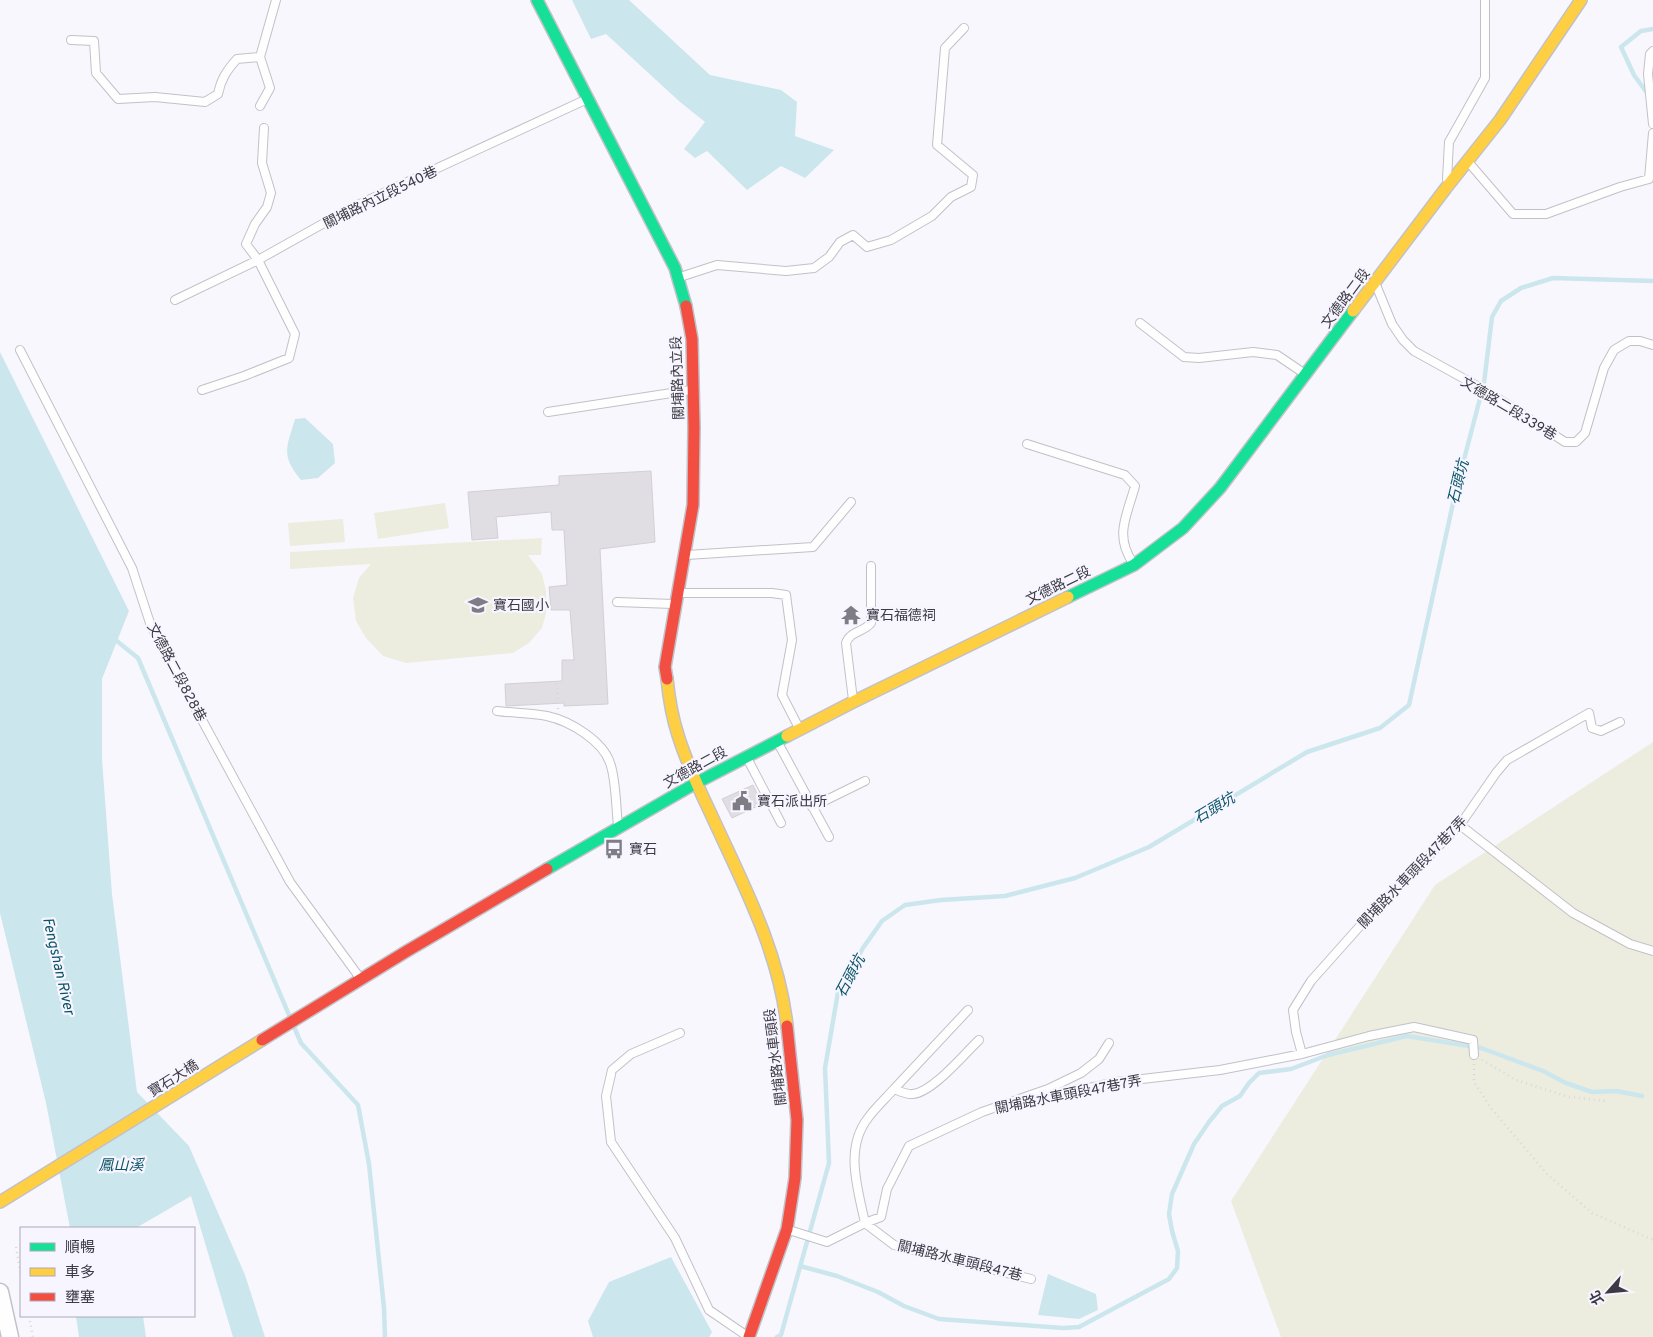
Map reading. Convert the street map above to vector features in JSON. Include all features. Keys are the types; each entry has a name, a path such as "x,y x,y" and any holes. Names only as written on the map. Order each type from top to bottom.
{"main road":[{"name":"關埔路內立段","path":"536,0 675,268 686,299 692,339 693,505 665,667 671,709 678,736 696,783"},
{"name":"文德路二段","path":"361,980 407,951 696,783 854,702 1134,565 1183,528 1220,488 1446,188 1469,162 1534,73 1581,0"},
{"name":"關埔路水車頭段","path":"696,783 756,913 770,952 786,1009 797,1120 795,1178 787,1229 749,1337"},
{"name":"寶石大橋","path":"0,1202 361,980"}],"street":[{"path":"0,1292 10,1337"}],"lane":[{"path":"260,106 270,88 260,57 276,0"},
{"path":"1446,188 1449,142 1485,78 1484,0"},
{"path":"678,278 718,265 786,271 814,268 829,257 840,242 853,235 867,247 891,240 932,216 951,197 971,187 973,175 937,146 945,48 964,28"},
{"path":"71,40 94,41 96,73 118,99 155,97 205,102 218,94 220,82 227,69 238,58 260,57"},
{"path":"1653,52 1650,54 1648,74 1653,124"},
{"name":"關埔路內立段540巷","path":"175,300 258,260 350,208 587,99"},
{"path":"202,390 289,358 295,334 258,260 246,244 255,224 267,207 271,193 262,163 264,128"},
{"path":"1469,162 1513,214 1546,214 1620,186 1650,179 1653,133"},
{"name":"文德路二段339巷","path":"1375,283 1392,324 1403,340 1414,351 1488,392 1565,442 1576,442 1585,433 1604,368 1614,350 1629,341 1640,341 1653,345"},
{"path":"1140,324 1184,357 1199,358 1253,352 1277,355 1306,375"},
{"name":"文德路二段828巷","path":"20,350 132,568 151,626 169,660 290,882 361,980"},
{"path":"548,412 693,390"},
{"path":"1027,444 1125,475 1135,486 1122,532 1125,551 1134,565"},
{"path":"683,555 813,547 851,502"},
{"path":"854,702 846,643 851,635 869,626 871,623 871,566"},
{"path":"617,602 772,593 786,595 792,640 782,695 800,730"},
{"path":"497,711 549,717 585,733 606,753 611,765 618,827"},
{"name":"關埔路水車頭段47巷7弄","path":"1302,1054 1293,1010 1311,981 1376,908 1460,825 1507,760 1589,713 1592,728 1601,731 1620,722"},
{"path":"777,741 828,837"},
{"path":"746,756 781,823"},
{"path":"812,807 865,781"},
{"path":"1460,825 1573,913 1630,944 1653,951"},
{"path":"865,1223 853,1164 858,1138 866,1119 968,1010"},
{"name":"關埔路水車頭段47巷7弄","path":"982,1112 1116,1082 1220,1070 1302,1054 1369,1036 1414,1027 1473,1040 1474,1055"},
{"path":"680,1033 631,1054 612,1070 606,1096 611,1142 675,1238 709,1310 749,1337"},
{"path":"894,1089 912,1094 927,1088 942,1076 978,1040"},
{"path":"787,1229 827,1242 881,1217 887,1189 909,1146 982,1112 1048,1089 1081,1073 1099,1059 1109,1043"},
{"name":"關埔路水車頭段47巷","path":"865,1223 894,1245 1031,1279"}],"path":[{"path":"557,683 558,709 571,726"},
{"path":"1474,1055 1516,1080 1569,1097 1608,1101"},
{"path":"1474,1055 1474,1082 1490,1107 1547,1174 1592,1213 1653,1240"},
{"path":"16,1247 20,1270"},
{"path":"29,1317 33,1337"}],"shaded area":[{"path":"445,503 449,528 378,539 374,513"},
{"path":"343,519 345,542 290,546 288,523"},
{"path":"542,538 541,555 528,555 542,574 546,591 546,613 542,628 529,643 513,653 406,663 383,656 366,638 356,621 353,598 359,578 371,564 290,569 290,552"},
{"path":"1653,742 1653,1337 1281,1337 1231,1201 1435,885"}],"water":[{"path":"572,0 629,0 710,75 781,90 797,102 795,136 834,150 805,178 781,166 747,190 707,151 695,158 684,149 705,122 680,102 606,34 591,39"},
{"name":"鳳山溪","path":"0,352 129,611 102,679 102,759 112,894 137,1092 189,1146 245,1275 265,1337 233,1337 191,1196 138,1227 70,1227 46,1103 0,913"},
{"path":"305,418 333,444 335,463 318,478 301,480 290,464 287,451 295,419"},
{"path":"671,1257 712,1332 709,1337 593,1337 588,1321 609,1282"},
{"path":"1048,1274 1096,1294 1098,1310 1079,1319 1038,1315"},
{"path":"76,1317 143,1317 146,1337 79,1337"}],"building":[{"path":"651,471 655,542 600,549 608,704 564,706 564,703 506,706 505,684 562,681 562,660 574,660 570,610 551,610 549,587 567,585 564,530 552,530 551,512 496,517 498,538 472,540 468,492 559,485 559,476"},
{"name":"寶石派出所","path":"753,785 762,804 732,818 722,799"}],"waterway":[{"name":"石頭坑","path":"1650,97 1634,75 1621,47 1641,31 1653,29"},
{"name":"石頭坑","path":"777,1337 781,1335 829,1163 825,1068 838,992 863,948 882,921 905,905 941,900 1005,896 1075,878 1149,847 1307,752 1380,728 1409,705 1455,494 1484,383 1492,317 1501,301 1521,288 1553,278 1653,281"},
{"path":"113,638 138,658 289,1015"},
{"path":"295,1029 301,1043 358,1105 369,1164 384,1308 385,1337"},
{"path":"800,1266 837,1276 878,1292 904,1306 939,1319 1063,1328 1079,1327 1169,1279 1177,1268 1178,1251 1169,1214 1172,1194 1194,1144 1209,1122 1222,1106 1240,1096 1259,1073 1291,1069 1328,1055 1407,1036 1481,1048 1592,1092 1616,1091 1642,1096"}],"traffic: fast":[{"path":"537,0 675,268 686,306"},
{"path":"1068,597 1134,565 1183,528 1220,488 1353,311"},
{"path":"547,869 696,783 787,736"}],"traffic: slow":[{"path":"1353,311 1500,120 1581,0"},
{"path":"787,736 1068,597"},
{"path":"667,679 674,721 685,754 746,890 767,943 783,998 787,1026"},
{"path":"0,1202 262,1040"}],"traffic: jam":[{"path":"667,679 665,667 693,505 692,339 686,306"},
{"path":"262,1040 407,951 547,869"},
{"path":"749,1337 787,1229 795,1178 797,1120 787,1026"}],"place":[{"name":"寶石國小","path":"478,605"},
{"name":"寶石福德祠","path":"851,615"},
{"name":"寶石派出所","path":"742,801"},
{"name":"寶石","path":"614,849"}],"water label":[{"name":"Fengshan River","path":"59,966"}]}
